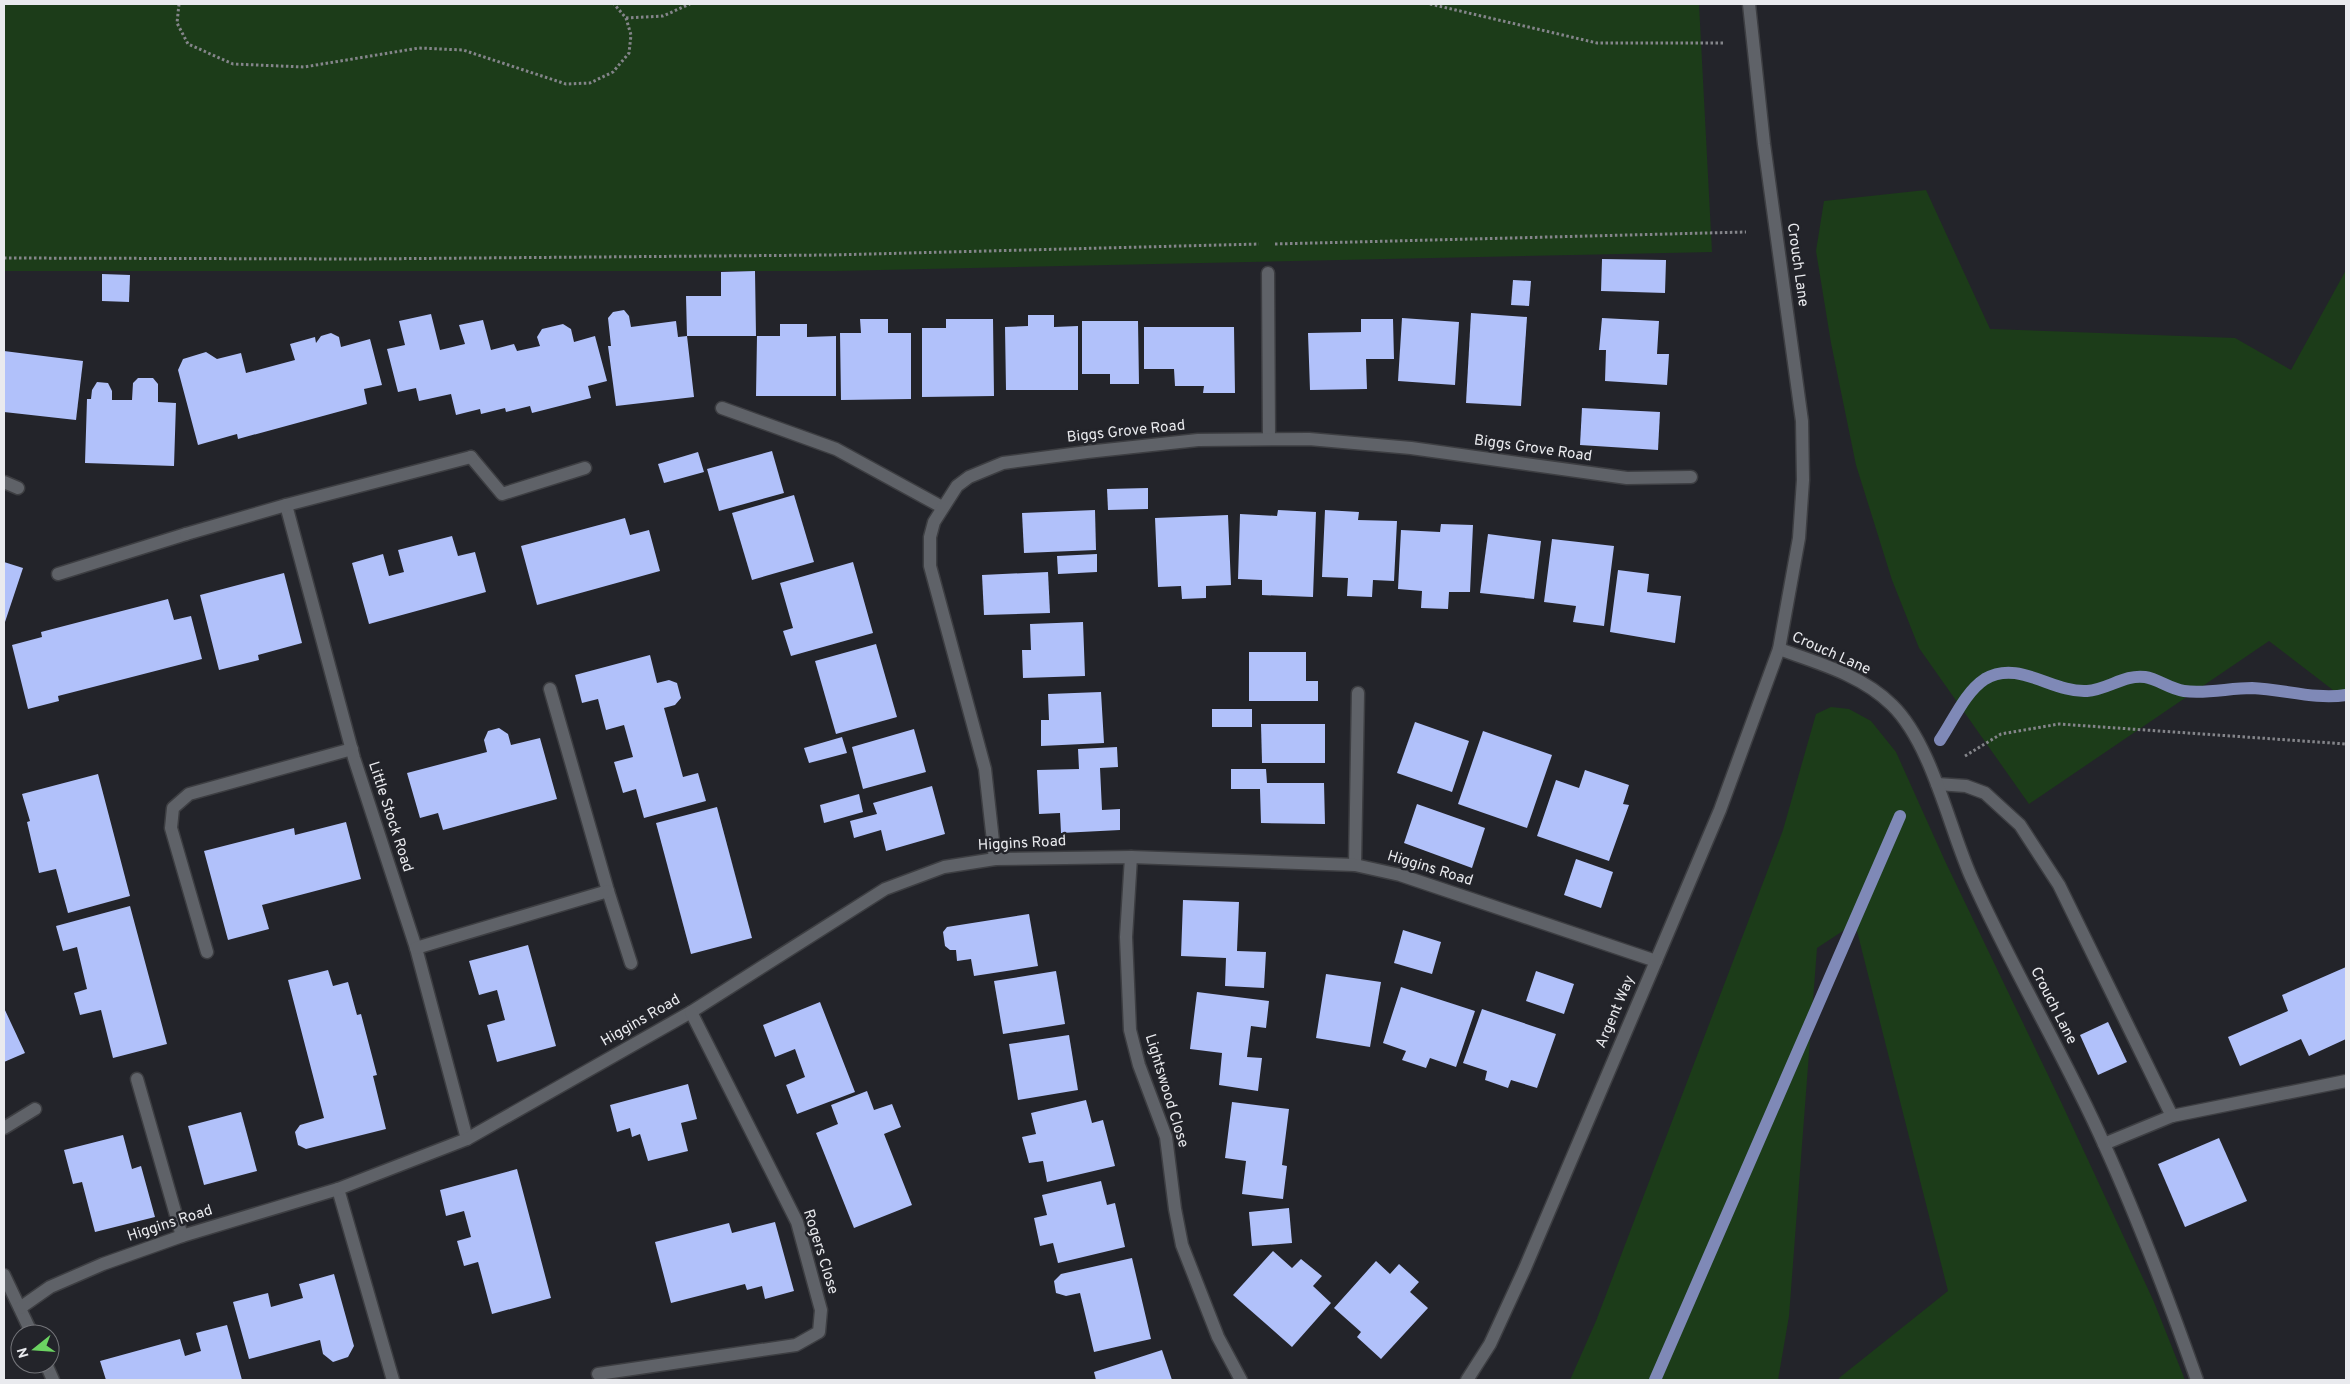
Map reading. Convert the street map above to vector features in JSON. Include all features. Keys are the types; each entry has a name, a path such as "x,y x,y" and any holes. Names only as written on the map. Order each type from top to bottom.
{"street":[{"name":"Crouch Lane","path":"1749,4 1802,421 1803,480 1799,538 1779,649 1846,675 1866,685 1893,705 1914,734 1937,784 1971,878 2104,1144 2167,1296 2197,1380"},
{"path":"1268,273 1269,438"},
{"path":"722,408 836,449 942,507"},
{"name":"Biggs Grove Road","path":"995,859 985,769 930,566 930,537 942,507 957,486 969,477 1003,462 1198,440 1269,438 1411,448 1628,478 1691,477"},
{"path":"58,574 286,505 471,457 502,494 585,468"},
{"path":"4,482 18,488"},
{"name":"Little Stock Road","path":"286,505 352,749 416,948 467,1139"},
{"name":"Argent Way","path":"1467,1380 1490,1344 1525,1268 1720,810 1779,649"},
{"path":"550,689 608,892 632,963"},
{"path":"1355,865 1358,693"},
{"path":"208,952 171,828 173,808 189,794 352,749"},
{"path":"1937,784 1966,786 1985,793 2020,824 2059,885 2172,1116"},
{"name":"Higgins Road","path":"20,1308 50,1288 74,1276 182,1236 338,1189 467,1139 691,1012 885,888 944,867 995,859 1131,857 1355,865 1400,875 1656,961"},
{"name":"Lightswood Close","path":"1131,857 1126,937 1130,1030 1139,1065 1166,1137 1175,1209 1182,1245 1218,1337 1241,1380"},
{"path":"416,948 608,892"},
{"name":"Rogers Close","path":"598,1374 692,1362 796,1345 820,1332 821,1310 797,1222 691,1012"},
{"path":"137,1079 182,1236"},
{"path":"2104,1144 2172,1116 2346,1081"},
{"path":"4,1128 35,1109"},
{"path":"338,1189 393,1380"},
{"path":"4,1275 27,1324"}],"path":[{"path":"178,4 177,23 188,44 233,64 304,67 419,48 463,50 566,84 590,83 613,72 628,53 631,35 626,18 614,4"},
{"path":"626,18 663,16 690,4"},
{"path":"1430,4 1597,43 1753,43"},
{"path":"4,258 358,259 831,255 1777,232"},
{"path":"1937,784 1964,757 2001,734 2059,724 2346,744"}],"green space":[{"path":"4,4 1699,4 1712,252 835,271 4,271"},
{"path":"1926,190 1990,329 2235,338 2291,370 2346,270 2346,700 2269,641 2029,804 1919,648 1892,580 1856,465 1831,343 1816,251 1824,201"},
{"path":"1831,707 1849,709 1871,721 1896,752 1945,861 2062,1104 2154,1302 2185,1380 1839,1380 1839,1378 1948,1291 1855,923 1817,948 1789,1316 1778,1380 1570,1380 1596,1321 1783,830 1816,714"}],"building":[{"path":"1602,259 1666,260 1665,293 1601,291"},
{"path":"755,271 756,336 687,336 686,296 721,296 721,272"},
{"path":"102,274 130,275 129,302 102,301"},
{"path":"1513,280 1531,281 1529,306 1511,305"},
{"path":"624,310 629,316 631,327 676,321 678,337 687,336 694,397 616,406 608,346 611,346 608,318 613,312"},
{"path":"1471,313 1527,317 1521,406 1466,403"},
{"path":"431,314 440,350 465,344 459,325 483,320 491,350 514,344 517,351 540,346 537,337 542,329 563,324 571,329 574,342 595,336 607,381 588,386 591,398 532,413 530,406 506,412 505,408 481,414 480,409 456,415 451,394 419,401 416,388 398,392 387,349 405,345 399,321"},
{"path":"1028,315 1054,315 1054,327 1078,326 1078,390 1006,390 1005,327 1028,326"},
{"path":"1402,318 1459,322 1455,385 1398,381"},
{"path":"1602,318 1659,321 1657,354 1669,354 1667,385 1605,381 1606,350 1599,350"},
{"path":"860,319 888,319 888,333 911,333 911,399 841,400 840,333 861,333"},
{"path":"946,319 993,319 994,396 922,397 922,328 946,328"},
{"path":"1361,319 1393,319 1394,359 1366,359 1367,389 1310,390 1308,333 1361,332"},
{"path":"1082,321 1138,321 1139,384 1110,384 1110,374 1082,374"},
{"path":"780,324 807,324 807,337 836,336 836,396 756,396 757,336 780,336"},
{"path":"1144,327 1234,327 1235,393 1203,393 1204,386 1175,386 1174,369 1144,369"},
{"path":"331,333 339,337 341,347 370,339 382,385 364,389 367,404 238,439 237,434 198,445 178,370 183,359 206,352 217,359 241,353 246,373 295,360 290,344 315,337 316,343 321,336"},
{"path":"4,351 83,361 76,420 4,412"},
{"path":"138,378 153,378 158,384 158,402 176,403 174,466 85,463 87,399 91,399 92,390 97,382 108,383 112,391 112,400 132,400 133,383"},
{"path":"1582,408 1660,412 1658,450 1580,445"},
{"path":"772,451 784,493 719,511 707,469"},
{"path":"698,452 704,472 664,483 658,464"},
{"path":"1148,488 1148,509 1108,510 1107,489"},
{"path":"794,495 814,562 752,580 732,513"},
{"path":"1095,510 1096,550 1024,553 1022,513"},
{"path":"1278,510 1316,512 1313,597 1262,595 1262,580 1238,579 1240,514 1277,516"},
{"path":"1325,510 1359,512 1358,520 1397,521 1394,581 1373,580 1372,597 1347,596 1348,578 1322,577"},
{"path":"1228,515 1231,585 1206,586 1206,598 1182,599 1181,586 1158,587 1155,518"},
{"path":"625,518 630,535 649,530 660,571 537,605 521,546"},
{"path":"1441,524 1473,525 1470,592 1449,592 1448,609 1421,608 1422,591 1398,589 1401,530 1440,532"},
{"path":"1488,534 1541,541 1534,599 1480,593"},
{"path":"452,536 458,556 475,552 486,592 369,624 352,563 383,554 389,576 404,572 398,550"},
{"path":"1552,539 1614,546 1604,626 1573,622 1576,606 1544,602"},
{"path":"1097,554 1097,572 1058,574 1057,556"},
{"path":"4,562 23,568 4,625"},
{"path":"853,562 873,633 791,656 783,631 793,628 780,583"},
{"path":"1618,570 1649,574 1647,592 1681,596 1675,643 1610,632"},
{"path":"1048,572 1050,613 984,615 982,575"},
{"path":"284,573 302,643 258,655 259,660 219,670 200,595"},
{"path":"168,599 174,620 191,616 202,659 58,696 59,701 28,709 12,645 42,637 41,632"},
{"path":"1083,622 1085,676 1023,678 1022,650 1031,650 1030,624"},
{"path":"876,644 897,717 836,734 815,661"},
{"path":"1249,652 1306,652 1306,681 1318,681 1318,701 1249,701"},
{"path":"650,655 657,683 669,680 677,683 681,698 675,705 664,708 683,777 698,773 706,801 644,818 636,789 623,793 614,762 633,757 624,725 606,730 598,699 582,703 575,675"},
{"path":"1101,692 1104,743 1041,746 1041,720 1049,720 1048,694"},
{"path":"1212,709 1252,709 1252,727 1212,727"},
{"path":"1415,722 1469,741 1452,792 1397,773"},
{"path":"1261,724 1325,724 1325,763 1262,763"},
{"path":"499,728 508,734 511,745 540,738 557,799 443,830 438,813 420,818 407,773 487,752 484,740 488,731"},
{"path":"914,729 926,772 863,789 852,747"},
{"path":"1483,731 1552,755 1527,828 1458,804"},
{"path":"842,737 847,753 809,763 804,748"},
{"path":"1117,747 1118,767 1100,768 1102,810 1120,809 1120,830 1061,833 1060,813 1039,814 1037,770 1079,769 1078,749"},
{"path":"1231,769 1266,769 1267,783 1324,783 1325,824 1261,823 1260,789 1231,789"},
{"path":"1585,770 1629,785 1623,804 1629,805 1609,861 1537,836 1556,780 1579,788"},
{"path":"98,774 130,896 68,913 56,869 39,873 27,822 30,821 22,794"},
{"path":"932,786 945,834 886,851 881,830 854,838 850,821 877,814 873,803"},
{"path":"859,794 863,812 824,823 820,805"},
{"path":"1417,804 1485,828 1472,868 1404,843"},
{"path":"717,807 752,938 691,954 656,823"},
{"path":"346,822 361,879 262,905 269,929 228,940 204,851 294,828 295,835"},
{"path":"1576,859 1613,872 1601,908 1564,895"},
{"path":"1183,900 1239,902 1237,951 1266,952 1264,988 1225,986 1226,958 1181,956"},
{"path":"130,906 167,1044 113,1058 101,1010 80,1015 74,993 87,989 77,947 63,951 56,926"},
{"path":"1029,914 1038,966 974,976 971,959 957,961 956,950 950,950 945,946 943,932 947,927"},
{"path":"1403,930 1441,942 1432,974 1394,963"},
{"path":"528,945 556,1046 497,1062 487,1025 505,1020 497,990 479,995 469,961"},
{"path":"2346,967 2346,1039 2309,1056 2301,1039 2240,1066 2228,1037 2288,1011 2282,995"},
{"path":"328,970 333,986 348,982 357,1015 361,1014 377,1075 373,1076 386,1129 306,1149 298,1145 295,1132 300,1125 324,1118 288,980"},
{"path":"1056,971 1065,1024 1003,1034 994,981"},
{"path":"1536,971 1574,984 1564,1014 1526,1001"},
{"path":"1326,974 1381,982 1370,1047 1316,1038"},
{"path":"1401,987 1475,1011 1456,1067 1430,1058 1426,1068 1402,1060 1406,1051 1383,1043"},
{"path":"1197,992 1269,1001 1266,1028 1251,1026 1247,1057 1262,1058 1258,1091 1219,1085 1222,1053 1190,1049"},
{"path":"820,1002 855,1092 797,1114 786,1085 805,1077 795,1049 775,1057 763,1025"},
{"path":"4,1008 25,1053 4,1062"},
{"path":"1482,1009 1556,1034 1537,1088 1511,1080 1508,1088 1485,1080 1487,1071 1463,1063"},
{"path":"2108,1022 2127,1062 2098,1075 2080,1035"},
{"path":"1069,1035 1078,1090 1018,1100 1009,1044"},
{"path":"688,1084 697,1119 681,1123 688,1151 648,1161 640,1134 632,1137 630,1128 617,1132 610,1105"},
{"path":"867,1091 874,1110 892,1104 901,1127 884,1134 912,1205 854,1228 816,1133 838,1124 831,1105"},
{"path":"1086,1100 1092,1123 1103,1120 1115,1166 1047,1182 1043,1161 1029,1163 1022,1137 1036,1134 1031,1113"},
{"path":"1232,1102 1289,1109 1282,1165 1287,1166 1283,1199 1242,1194 1246,1161 1225,1158"},
{"path":"241,1112 257,1171 204,1185 188,1126"},
{"path":"123,1135 132,1169 141,1166 155,1217 95,1232 82,1182 73,1184 64,1150"},
{"path":"2219,1138 2247,1201 2185,1227 2158,1164"},
{"path":"517,1169 551,1298 492,1314 478,1262 464,1266 457,1241 471,1237 464,1211 446,1216 440,1190"},
{"path":"1101,1181 1107,1205 1115,1203 1125,1247 1058,1263 1053,1243 1040,1246 1034,1218 1047,1215 1042,1195"},
{"path":"1289,1208 1292,1243 1252,1246 1249,1212"},
{"path":"775,1222 794,1291 765,1299 762,1286 747,1290 745,1284 671,1303 655,1242 729,1223 732,1233"},
{"path":"1273,1251 1292,1268 1301,1259 1322,1276 1313,1286 1331,1303 1292,1347 1233,1295"},
{"path":"1132,1258 1151,1339 1094,1352 1080,1293 1066,1296 1056,1293 1054,1281 1061,1274"},
{"path":"1376,1261 1390,1274 1399,1264 1419,1282 1410,1292 1428,1308 1381,1359 1357,1337 1361,1332 1334,1308"},
{"path":"334,1274 354,1346 348,1357 333,1362 323,1354 320,1340 249,1359 233,1302 268,1293 271,1307 303,1298 299,1284"},
{"path":"227,1325 242,1380 106,1380 100,1361 180,1339 185,1356 201,1351 196,1333"},
{"path":"1162,1350 1172,1380 1096,1380 1094,1372"}],"waterway":[{"path":"1940,740 1971,691 1985,679 1998,674 2023,675 2061,687 2087,691 2130,678 2145,677 2184,691 2201,692 2252,688 2323,696 2346,695"},
{"path":"1655,1380 1900,816"}]}
